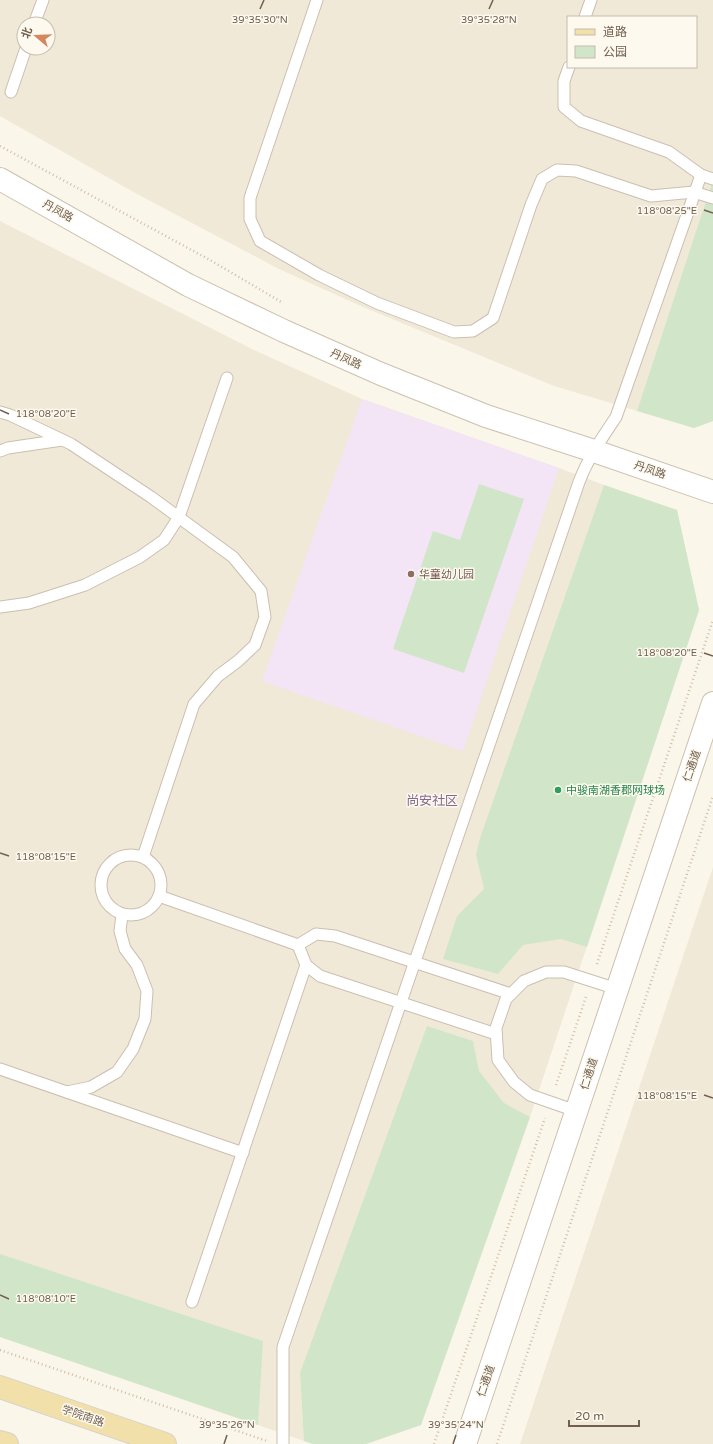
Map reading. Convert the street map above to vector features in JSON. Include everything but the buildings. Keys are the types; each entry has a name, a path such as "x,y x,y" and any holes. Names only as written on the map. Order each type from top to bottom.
{"main road":[{"name":"学院南路","path":"0,1387 165,1444"},
{"path":"0,1442 7,1444"}],"street":[{"name":"丹凤路","path":"0,179 188,285 381,374 486,416 713,492"},
{"name":"仁通道","path":"465,1444 713,703"}],"lane":[{"path":"37,16 43,0"},
{"path":"317,0 250,198 250,219 260,241 319,275 377,303 454,332 473,331 493,318 531,205 542,179 557,170 576,171 651,196 694,192 713,198"},
{"path":"586,16 591,0"},
{"path":"11,92 23,56"},
{"path":"569,68 564,81 564,107 580,121 669,152 701,175 713,179"},
{"path":"283,1444 283,1347 579,482 584,468 616,417 701,175"},
{"path":"0,607 29,603 85,585 140,557 164,540 179,517 226,378"},
{"path":"0,412 10,415 71,444 131,484 233,557 261,591 265,617 255,645 238,661 218,676 194,704 143,857"},
{"path":"0,451 8,448 62,440"},
{"path":"124,855 143,857 152,863 158,871 161,881 161,891 158,900 151,908 142,913 132,916 122,915 106,904 100,884 102,874 107,866 115,859 124,855"},
{"path":"159,896 298,945 306,965 320,976 496,1034"},
{"path":"66,1092 91,1087 117,1072 133,1049 145,1019 147,991 137,965 125,949 120,931 122,915"},
{"path":"298,945 316,934 335,936 511,994"},
{"path":"192,1302 306,965"},
{"path":"576,1111 530,1095 514,1082 498,1060 496,1028 506,999 524,981 546,972 564,972 617,989"},
{"path":"0,1070 243,1153"}],"path":[{"path":"0,146 210,260 284,304"},
{"path":"434,1444 713,620"},
{"path":"497,1444 713,796"},
{"path":"0,1350 267,1442"}],"shaded area":[{"path":"0,0 713,0 713,421 694,428 554,386 363,307 279,269 137,194 0,116"},
{"path":"0,221 254,350 362,399 677,510 699,610 530,1117 421,1425 366,1444 313,1444 0,1337"},
{"name":"华童幼儿园","path":"362,399 559,468 463,751 262,681"},
{"path":"713,867 713,1444 520,1444"}],"green space":[{"path":"713,180 713,421 694,428 637,411"},
{"path":"479,484 524,499 464,673 393,649 433,531 460,540"},
{"path":"604,485 677,510 699,610 587,947 561,939 523,945 498,974 443,959 457,916 484,889 476,855 480,838"},
{"path":"427,1026 473,1041 479,1071 504,1103 530,1117 421,1425 366,1444 313,1444 304,1441 300,1373"},
{"path":"0,1254 263,1341 258,1425 0,1337"}],"place":[{"name":"华童幼儿园","path":"411,574"},
{"name":"中骏南湖香郡网球场","path":"558,790"}],"district":[{"name":"尚安社区","path":"432,801"}]}
